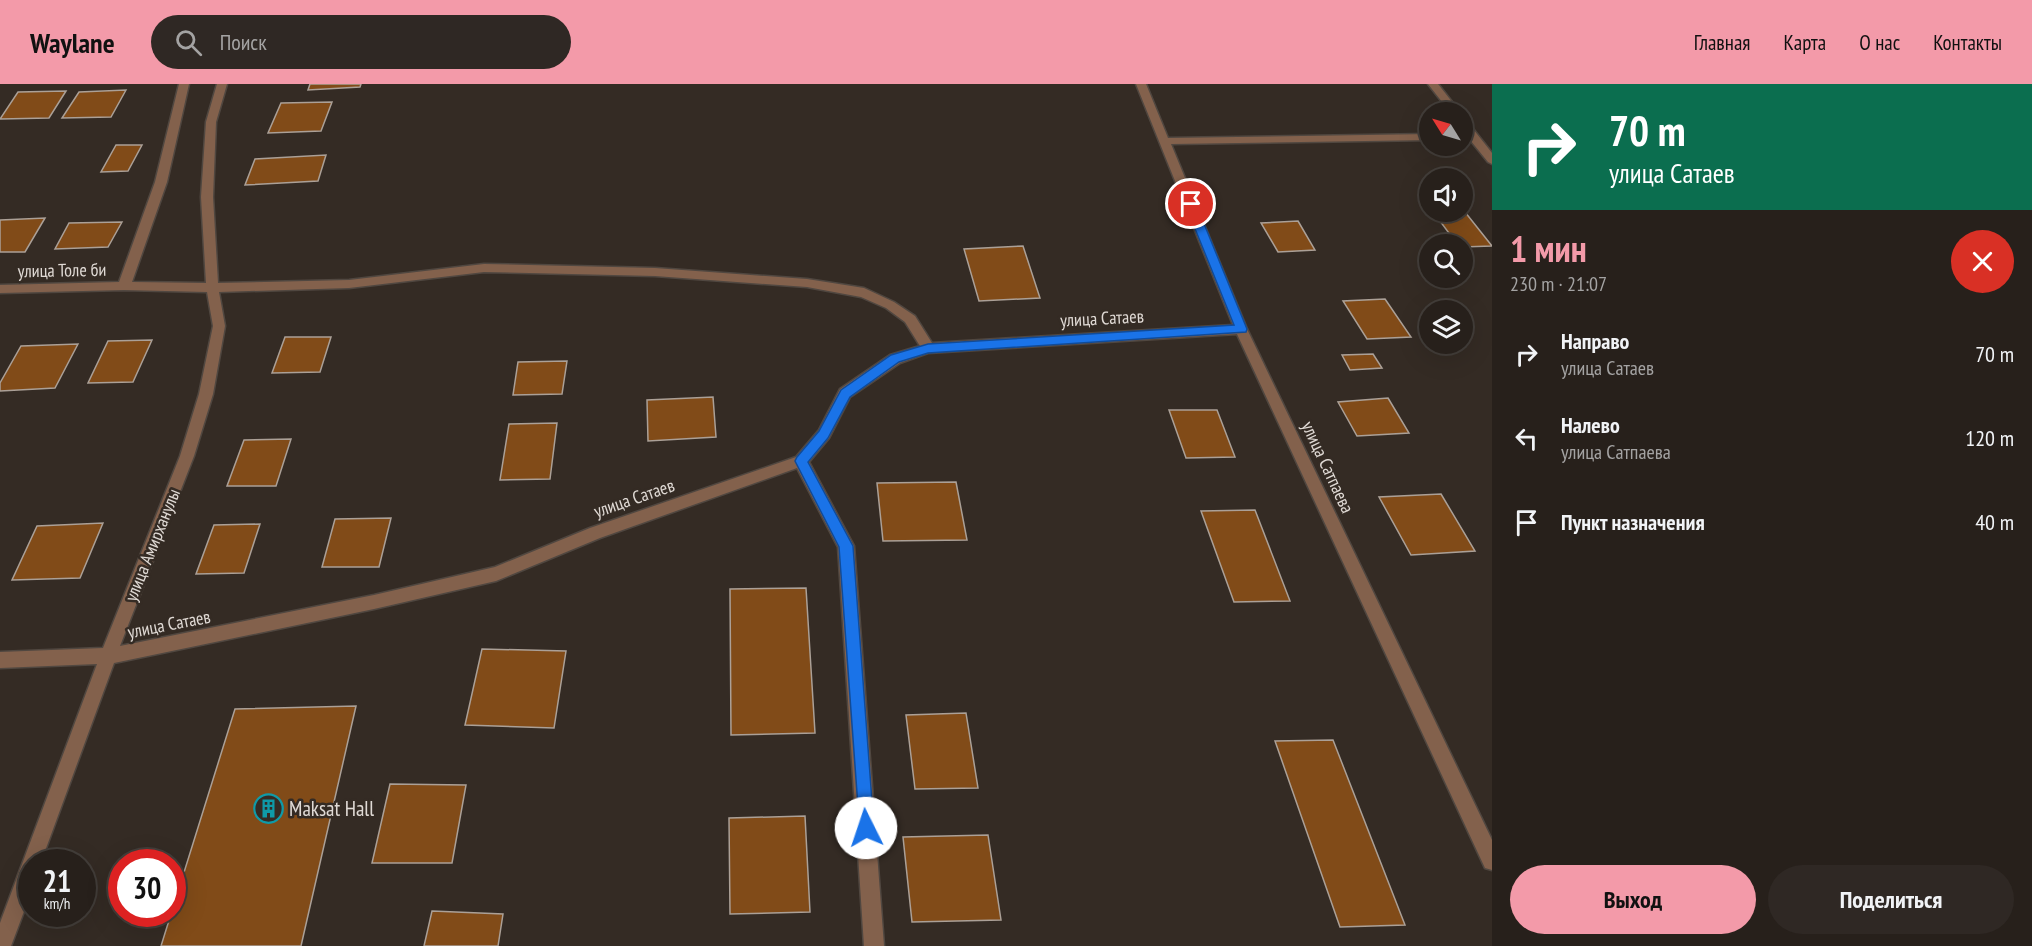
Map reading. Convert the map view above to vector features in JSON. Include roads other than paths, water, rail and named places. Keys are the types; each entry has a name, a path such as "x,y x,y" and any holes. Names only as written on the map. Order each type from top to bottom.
{"street":[{"path":"124,286 161,182 184,84"},
{"name":"улица Амирханулы","path":"37,849 108,656 187,456 206,394 219,326 212,288 208,186 211,123 222,84"},
{"name":"улица Сатпаева","path":"1141,84 1241,329 1492,861"},
{"path":"1432,84 1447,102"},
{"path":"1473,137 1492,137"},
{"path":"1165,141 1419,138"},
{"path":"1473,142 1492,160"},
{"name":"улица Толе би","path":"0,289 124,286 212,288 349,284 484,268 655,272 807,283 864,293 890,305 910,320 928,348"},
{"name":"улица Сатаев","path":"0,660 108,656 374,602 496,574 595,533 801,461 824,434 845,393 895,359 928,348 1241,329"},
{"path":"801,461 846,546 874,946"},
{"name":"улица Амирханулы","path":"1,946 18,900"}],"place":[{"name":"Maksat Hall","path":"268,808"}]}
